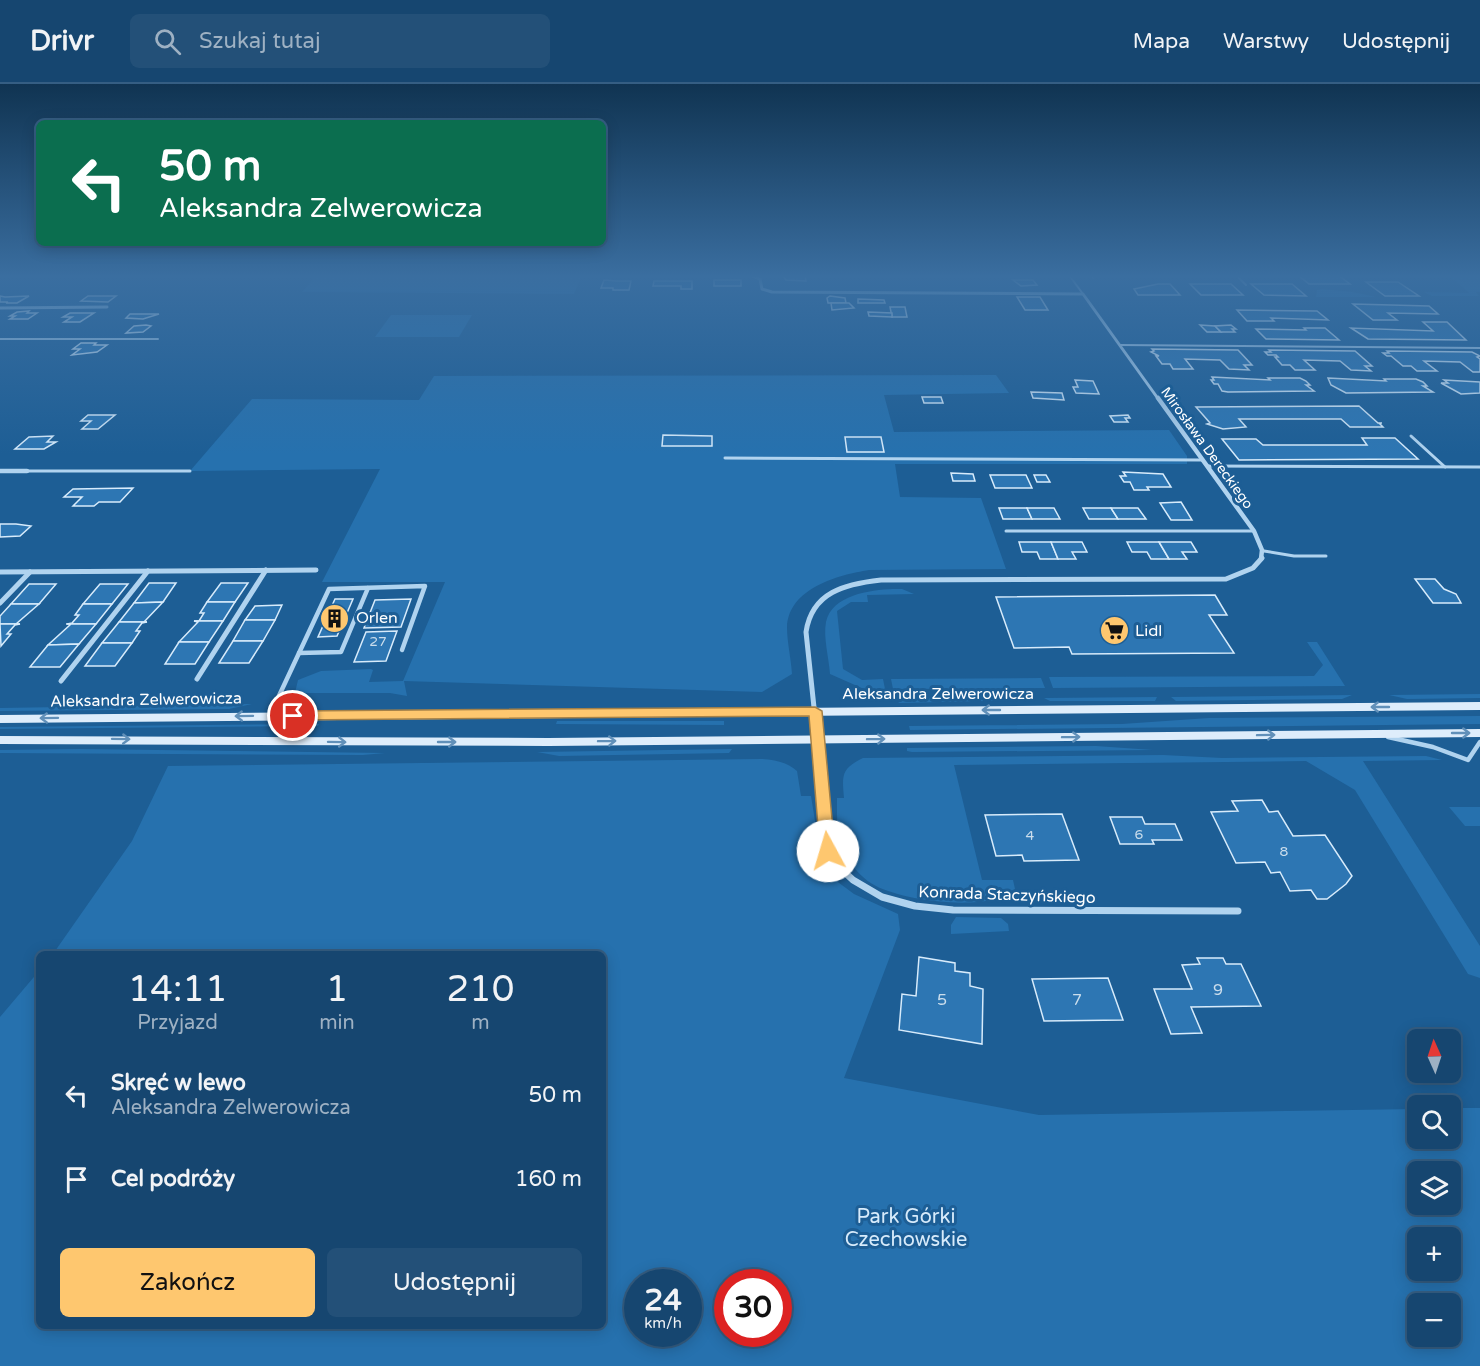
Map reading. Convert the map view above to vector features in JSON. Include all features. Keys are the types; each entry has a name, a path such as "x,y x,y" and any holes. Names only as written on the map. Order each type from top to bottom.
{"street":[{"name":"Mirosława Dereckiego","path":"1113,335 1264,548"},
{"path":"0,471 27,471"},
{"name":"Konrada Staczyńskiego","path":"1238,911 953,910 914,907 887,900 857,885 839,868 828,851 806,622 809,613 822,598 843,586 881,580 1226,579 1251,570 1259,563 1264,548"},
{"path":"197,679 266,570"},
{"path":"0,572 316,570"},
{"path":"61,681 148,571"},
{"path":"0,603 30,572"},
{"name":"Aleksandra Zelwerowicza","path":"0,719 1480,706"},
{"path":"0,740 548,742 1480,733"}],"lane":[{"path":"0,339 158,339"},
{"path":"1120,345 1480,348"},
{"path":"1412,436 1445,467"},
{"path":"725,458 1203,460"},
{"path":"1207,466 1480,467"},
{"path":"27,471 190,471"},
{"path":"1006,531 1254,531"},
{"path":"1264,548 1294,556 1326,556"},
{"path":"270,715 329,589 425,586 402,650"},
{"path":"299,653 341,652 368,588"},
{"path":"1371,734 1427,746 1468,760 1480,742"}],"green space":[{"path":"377,335 460,335 459,337 375,337"},
{"path":"996,375 1009,393 884,395 894,432 1169,430 1187,456 1187,464 895,464 900,497 981,498 1006,569 869,570 830,580 817,586 796,602 790,614 787,633 792,674 762,692 404,681 407,696 390,693 295,693 298,680 321,671 371,669 373,670 369,682 403,681 445,582 322,582 380,469 190,471 252,399 419,400 434,376"},
{"path":"902,589 914,594 867,595 868,602 851,602 837,611 843,669 862,680 883,679 885,689 864,689 830,674 825,634 826,622 830,613 844,600 853,596"},
{"path":"1307,642 1317,642 1345,686 1053,688 1049,677 1314,676 1323,665"},
{"path":"1041,678 1045,688 893,689 891,679"},
{"path":"1480,694 1480,698 1407,699 1389,695"},
{"path":"1352,695 1342,699 1176,701 1171,697"},
{"path":"1157,697 1155,701 1050,701 1044,698"},
{"path":"906,698 1026,698 1026,700 898,703"},
{"path":"252,704 229,709 0,711 0,708"},
{"path":"1480,716 1480,724 910,730 909,726 1122,724 1209,718"},
{"path":"557,721 724,721 724,725 556,724"},
{"path":"319,724 318,726 0,729 0,727"},
{"path":"1096,746 1153,750 907,751 907,748"},
{"path":"732,749 729,753 559,756 537,752"},
{"path":"0,750 385,753 363,755 0,753"},
{"path":"1163,755 1222,758 1426,756 1442,760 1363,761 1480,946 1480,978 1468,974 1355,790 1306,761 954,765 982,880 1013,880 1015,889 987,901 968,903 926,900 876,886 852,866 840,844 837,798 844,798 843,778 847,769 863,758"},
{"name":"Park Górki Czechowskie","path":"762,759 776,761 797,771 801,796 811,796 823,871 854,894 898,914 900,930 844,1078 1039,1115 1407,1109 1407,1149 1461,1149 1461,1108 1480,1108 1480,1366 0,1366 0,1017 36,975 36,1329 606,1329 606,951 55,951 132,841 168,766"},
{"path":"1449,807 1480,807 1480,826 1465,826"},
{"path":"956,917 1001,918 1008,924 1009,931 951,934 951,925"}],"building":[{"path":"1262,335 1333,335 1339,340 1266,339"},
{"path":"1362,335 1461,335 1466,340 1368,339"},
{"path":"81,343 107,345 97,352 72,355 80,349 73,349"},
{"path":"1152,349 1238,350 1252,365 1244,365 1249,370 1229,369 1220,360 1185,359 1193,369 1173,369 1170,364 1162,364 1156,356 1159,356 1151,352 1154,351"},
{"path":"1269,350 1355,351 1372,366 1365,366 1371,371 1351,370 1340,361 1304,360 1315,370 1295,370 1290,365 1282,365 1275,357 1278,357 1276,355 1268,355 1265,352 1271,352"},
{"path":"1387,351 1472,352 1480,356 1477,357 1480,359 1480,372 1473,372 1460,362 1424,361 1437,371 1417,371 1411,366 1403,366 1391,356 1383,353 1389,353"},
{"path":"1212,377 1270,380 1268,378 1300,378 1306,381 1310,385 1306,385 1314,391 1228,392 1222,391 1218,384 1214,384"},
{"path":"1328,378 1386,381 1384,379 1416,379 1423,382 1427,386 1423,386 1433,392 1346,393 1331,385"},
{"path":"1075,380 1093,381 1099,394 1076,393 1073,387 1078,387"},
{"path":"1444,380 1480,382 1480,393 1461,394 1441,383 1448,383"},
{"path":"1031,392 1062,393 1064,400 1033,398"},
{"path":"922,397 941,397 943,403 924,403"},
{"path":"1359,406 1383,427 1350,427 1341,419 1239,419 1246,427 1223,429 1207,424 1210,423 1196,407"},
{"path":"88,415 115,415 98,429 82,429 91,421 81,421"},
{"path":"1128,415 1130,418 1125,418 1128,422 1114,422 1110,416"},
{"path":"663,435 712,436 712,446 662,446"},
{"path":"53,436 47,442 56,442 44,449 15,449 29,437"},
{"path":"845,437 881,437 884,452 847,452"},
{"path":"1362,438 1395,438 1418,459 1239,460 1222,439 1256,439 1263,445 1367,445"},
{"path":"1123,472 1163,474 1171,487 1147,487 1149,490 1134,490 1130,482 1124,482 1120,476 1126,476"},
{"path":"951,473 973,474 975,481 953,481"},
{"path":"990,475 1026,475 1032,488 995,488"},
{"path":"1034,475 1046,475 1050,482 1037,482"},
{"path":"133,488 120,502 99,502 94,506 73,506 82,497 64,497 73,489"},
{"path":"1181,502 1192,520 1171,520 1160,503"},
{"path":"999,508 1027,508 1032,519 1003,519"},
{"path":"1027,508 1054,508 1060,519 1032,519"},
{"path":"1083,508 1111,508 1118,519 1089,519"},
{"path":"1111,508 1138,508 1146,519 1118,519"},
{"path":"0,524 31,526 20,536 0,537"},
{"path":"1019,542 1051,542 1058,559 1040,559 1037,552 1022,552"},
{"path":"1051,542 1082,542 1087,552 1072,552 1076,559 1058,559"},
{"path":"1127,542 1159,542 1169,559 1151,559 1147,552 1132,552"},
{"path":"1159,542 1191,542 1197,552 1182,552 1187,559 1169,559"},
{"path":"1415,579 1435,579 1444,589 1456,594 1461,603 1433,603"},
{"path":"149,583 176,583 163,602 134,603"},
{"path":"221,583 248,583 235,602 207,602"},
{"path":"29,584 56,584 39,604 11,604"},
{"path":"100,584 128,584 112,604 83,604"},
{"name":"Lidl","path":"1215,595 1227,615 1209,615 1234,653 1072,654 1069,647 1014,648 996,597"},
{"name":"Orlen","path":"335,599 353,599 337,636 318,637"},
{"name":"Orlen","path":"411,599 401,627 364,628 375,600"},
{"path":"163,602 144,622 119,622 134,603"},
{"path":"207,602 235,602 223,621 199,621 204,613 200,613"},
{"path":"11,604 39,604 16,624 0,624 0,616"},
{"path":"83,604 112,604 96,624 67,624 72,623 79,615 75,615"},
{"path":"282,605 275,620 245,620 255,606"},
{"path":"245,620 275,620 263,641 233,641"},
{"path":"194,621 223,621 209,642 179,642 198,622"},
{"path":"119,622 147,622 142,623 136,631 140,631 132,643 102,643"},
{"path":"0,624 20,624 15,625 7,634 11,634 1,646"},
{"path":"71,624 96,624 79,644 48,645"},
{"name":"Orlen","path":"397,631 386,661 354,662 366,632"},
{"path":"233,641 263,641 249,663 219,663"},
{"path":"179,642 209,642 195,664 165,664"},
{"path":"102,643 132,643 115,666 85,666"},
{"path":"79,644 60,667 30,667 48,645"},
{"path":"1262,800 1269,812 1278,811 1293,836 1325,835 1352,876 1346,884 1327,899 1317,899 1311,890 1290,891 1280,872 1271,873 1265,862 1236,863 1211,812 1238,811 1232,801"},
{"path":"1062,814 1079,860 1024,861 1022,855 996,856 985,815"},
{"path":"1110,817 1142,817 1145,824 1175,824 1182,840 1152,840 1154,844 1120,844"},
{"path":"919,957 955,963 955,971 970,973 970,986 983,989 982,1044 899,1030 902,994 916,996"},
{"path":"1197,958 1223,958 1226,964 1241,964 1261,1006 1191,1007 1202,1033 1171,1034 1154,989 1192,989 1182,965 1200,964"},
{"path":"1108,978 1123,1020 1044,1021 1032,979"}],"place":[{"name":"Orlen","path":"335,618"},
{"name":"Lidl","path":"1114,631"}],"route":[{"path":"293,716 815,711 828,851"}]}
